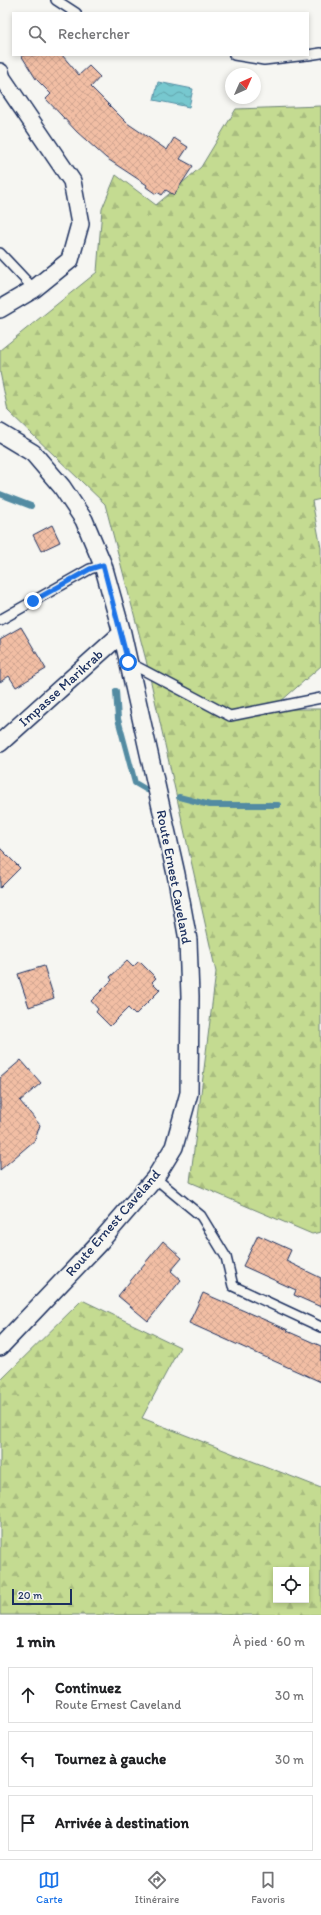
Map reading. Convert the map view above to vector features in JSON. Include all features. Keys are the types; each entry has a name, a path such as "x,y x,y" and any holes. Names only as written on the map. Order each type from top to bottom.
{"street":[{"path":"0,72 2,78 72,181 80,224 70,260 34,289 0,309"},
{"name":"Route Ernest Caveland","path":"0,433 33,453 62,487 84,520 103,565 122,633 176,874 188,940 190,996 189,1093 174,1147 155,1178 99,1243 0,1347"},
{"name":"Impasse Marikrab","path":"0,743 122,633"}],"lane":[{"path":"56,0 74,12"},
{"path":"309,55 321,53"},
{"path":"240,56 264,60 299,56"},
{"path":"0,253 34,289"},
{"path":"0,620 90,569 103,565"},
{"path":"128,662 230,716 321,698"},
{"path":"155,1178 201,1216 226,1256 233,1286 321,1327"}],"green space":[{"path":"321,106 321,499 312,501 321,548 321,666 272,709 321,709 321,1232 312,1234 190,1182 216,972 146,660 105,504 8,411 0,372 0,350 97,272 102,209 116,175 156,205 201,167 236,109"},
{"path":"82,1300 180,1347 142,1418 321,1488 321,1615 0,1615 0,1381"}],"water":[{"path":"158,82 193,89 189,107 154,100"}],"building":[{"path":"22,56 63,56 79,75 89,66 100,77 91,87 127,123 167,150 174,138 188,147 180,159 193,166 174,195 166,190 162,195 157,192 156,194 146,187 147,185 106,158 77,132 46,99 51,94 36,79"},
{"path":"52,525 60,542 41,551 33,535"},
{"path":"21,627 46,669 16,687 9,676 0,682 0,639"},
{"path":"0,848 20,868 0,888"},
{"path":"127,961 133,967 139,961 156,978 152,982 160,990 135,1015 128,1008 110,1026 96,1012 98,1009 91,1001 112,980 110,977"},
{"path":"44,966 54,998 29,1007 18,974"},
{"path":"21,1060 41,1083 20,1101 40,1125 35,1140 0,1170 0,1078"},
{"path":"258,1235 291,1250 286,1261 321,1278 321,1307 294,1295 296,1290 243,1266"},
{"path":"163,1241 182,1258 171,1271 181,1280 148,1321 118,1296"},
{"path":"203,1293 321,1346 321,1382 189,1323"}],"waterway":[{"path":"0,494 31,506"},
{"path":"116,691 118,719 135,783 147,790"},
{"path":"179,797 210,805 278,805"}],"route":[{"path":"33,601 90,569 103,565 122,633 128,662"}]}
